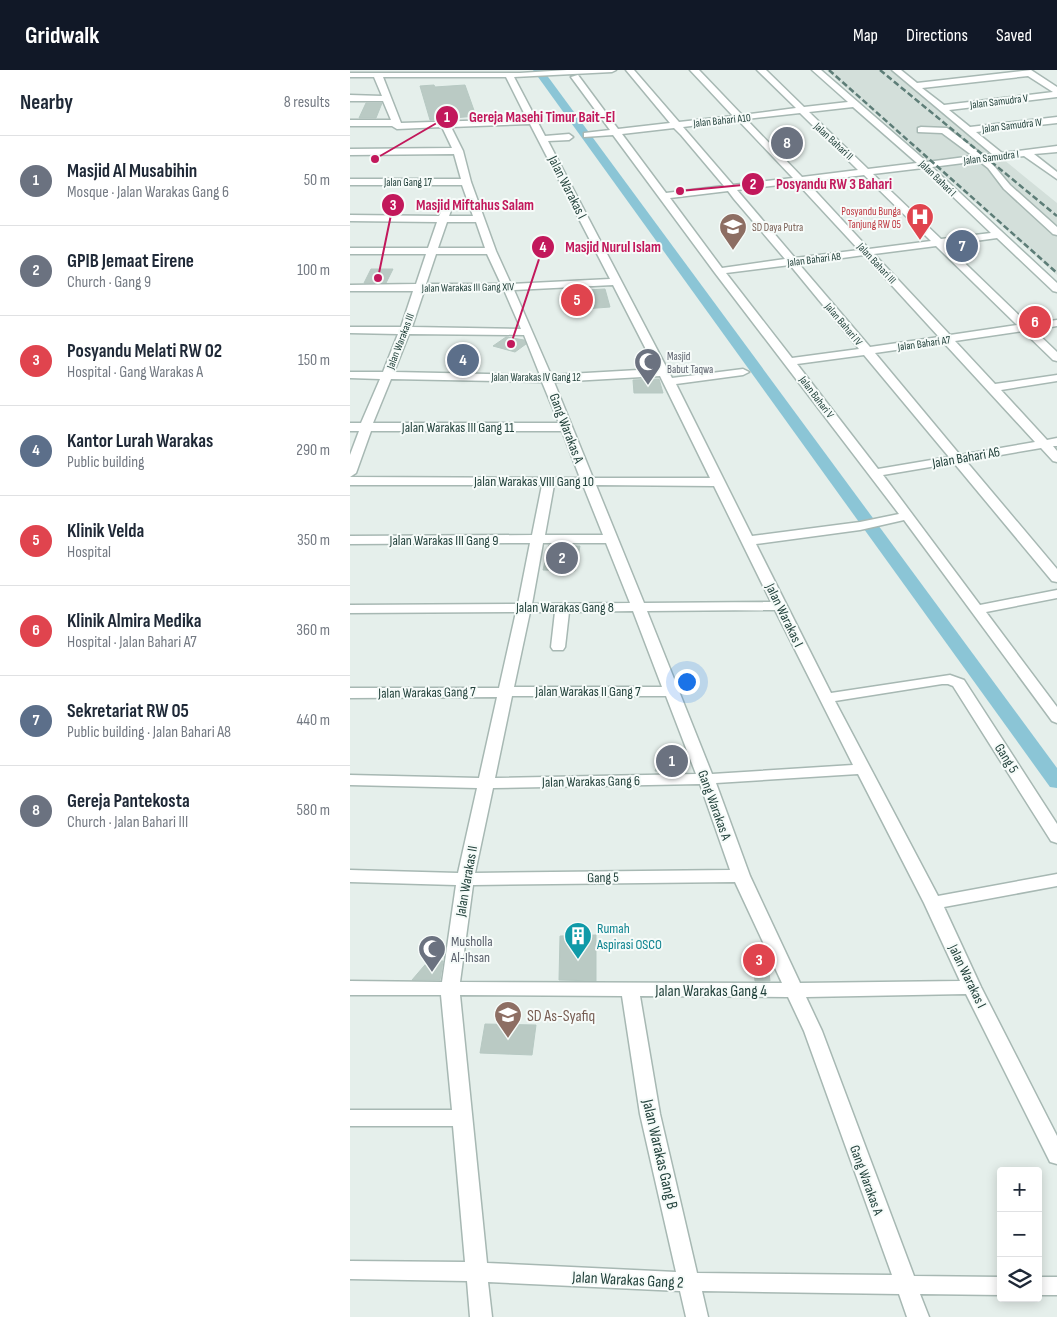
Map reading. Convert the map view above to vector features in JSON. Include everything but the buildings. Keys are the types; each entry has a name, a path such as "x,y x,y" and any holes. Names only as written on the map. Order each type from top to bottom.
{"street":[{"path":"350,75 402,73 570,73 612,70"},
{"name":"Jalan Bahari IV","path":"630,70 732,188 1057,578"},
{"name":"Jalan Bahari III","path":"694,70 799,179 993,388 1051,443 1057,458"},
{"name":"Jalan Bahari II","path":"761,70 1057,358"},
{"name":"Jalan Bahari I","path":"816,70 925,165 997,235 1057,289"},
{"path":"896,70 1000,156"},
{"path":"915,86 1027,72 1057,93"},
{"name":"Jalan Bahari V","path":"570,73 617,131 719,271 875,473 1057,718"},
{"path":"375,74 388,99 397,126 446,126 533,121"},
{"name":"Jalan Warakas I","path":"514,74 533,121 666,377 828,702 933,903 972,987 1057,1156"},
{"name":"Jalan Samudra V","path":"941,108 1057,93"},
{"path":"350,98 388,99"},
{"name":"Jalan Bahari A10","path":"587,135 857,104"},
{"name":"Jalan Samudra IV","path":"967,130 1057,120"},
{"path":"350,124 397,123"},
{"name":"Gang Warakas A","path":"446,126 458,151 466,182 491,251 528,332 567,427 672,691 741,876 813,1031 918,1317"},
{"path":"921,130 944,130 991,166 1007,187 1057,232"},
{"path":"544,139 568,137"},
{"name":"Jalan Samudra I","path":"664,196 1057,149"},
{"path":"350,152 458,151"},
{"path":"1026,153 1057,176"},
{"name":"Jalan Gang 17","path":"350,182 466,182"},
{"path":"350,218 445,213 481,219"},
{"name":"Jalan Warakas III","path":"350,473 386,375 405,331 445,213"},
{"name":"Jalan Bahari A8","path":"719,271 997,235"},
{"path":"350,251 491,251"},
{"name":"Jalan Warakas III Gang XIV","path":"350,288 508,287 615,282"},
{"name":"Jalan Bahari A7","path":"790,362 1057,323"},
{"path":"350,330 528,332"},
{"name":"Jalan Warakas IV Gang 12","path":"350,375 547,378 666,377 743,372"},
{"path":"993,388 1057,378"},
{"name":"Jalan Warakas III Gang 11","path":"350,427 567,427"},
{"name":"Jalan Bahari A6","path":"875,473 1051,443"},
{"name":"Jalan Warakas VIII Gang 10","path":"350,481 718,482"},
{"name":"Jalan Warakas II","path":"481,1317 450,989 465,879 524,607 548,481"},
{"path":"748,541 860,526 906,516"},
{"name":"Jalan Warakas III Gang 9","path":"350,540 610,539"},
{"path":"977,610 1057,594"},
{"name":"Jalan Warakas Gang 8","path":"350,609 780,606"},
{"path":"558,647 563,607"},
{"name":"Gang 5","path":"828,702 958,682 1057,837"},
{"name":"Jalan Warakas II Gang 7","path":"505,691 672,691"},
{"name":"Jalan Warakas Gang 7","path":"350,693 505,691"},
{"name":"Jalan Warakas Gang 6","path":"350,780 486,783 706,779 863,769"},
{"name":"Gang 5","path":"350,876 465,879 741,876"},
{"path":"933,903 1057,880"},
{"name":"Jalan Warakas Gang 4","path":"350,988 794,990 972,987"},
{"name":"Jalan Warakas Gang B","path":"630,990 650,1114 691,1282 697,1317"},
{"path":"350,1118 462,1118"},
{"name":"Jalan Warakas Gang 2","path":"350,1270 476,1272 691,1282 997,1286"},
{"path":"1042,1286 1057,1286"}],"shaded area":[{"path":"826,70 893,70 1057,203 1057,275"}],"waterway":[{"path":"538,70 1057,782"}],"railway":[{"path":"829,70 1057,273"},
{"path":"880,70 1057,216"}],"place":[{"name":"Gereja Pantekosta","path":"787,143"},
{"name":"Gereja Masehi Timur Bait-El","path":"375,159"},
{"name":"Posyandu RW 3 Bahari","path":"680,191"},
{"name":"Posyandu Bunga Tanjung RW 05","path":"920,241"},
{"name":"Sekretariat RW 05","path":"962,246"},
{"name":"SD Daya Putra","path":"733,251"},
{"name":"Masjid Miftahus Salam","path":"378,278"},
{"name":"Klinik Velda","path":"577,300"},
{"name":"Klinik Almira Medika","path":"1035,322"},
{"name":"Masjid Nurul Islam","path":"511,344"},
{"name":"Kantor Lurah Warakas","path":"463,360"},
{"name":"Masjid Babut Taqwa","path":"648,386"},
{"name":"GPIB Jemaat Eirene","path":"562,558"},
{"name":"Masjid Al Musabihin","path":"672,761"},
{"name":"Rumah Aspirasi OSCO","path":"578,960"},
{"name":"Posyandu Melati RW 02","path":"759,960"},
{"name":"Musholla Al-Ihsan","path":"432,973"},
{"name":"SD As-Syafiq","path":"508,1039"}]}
